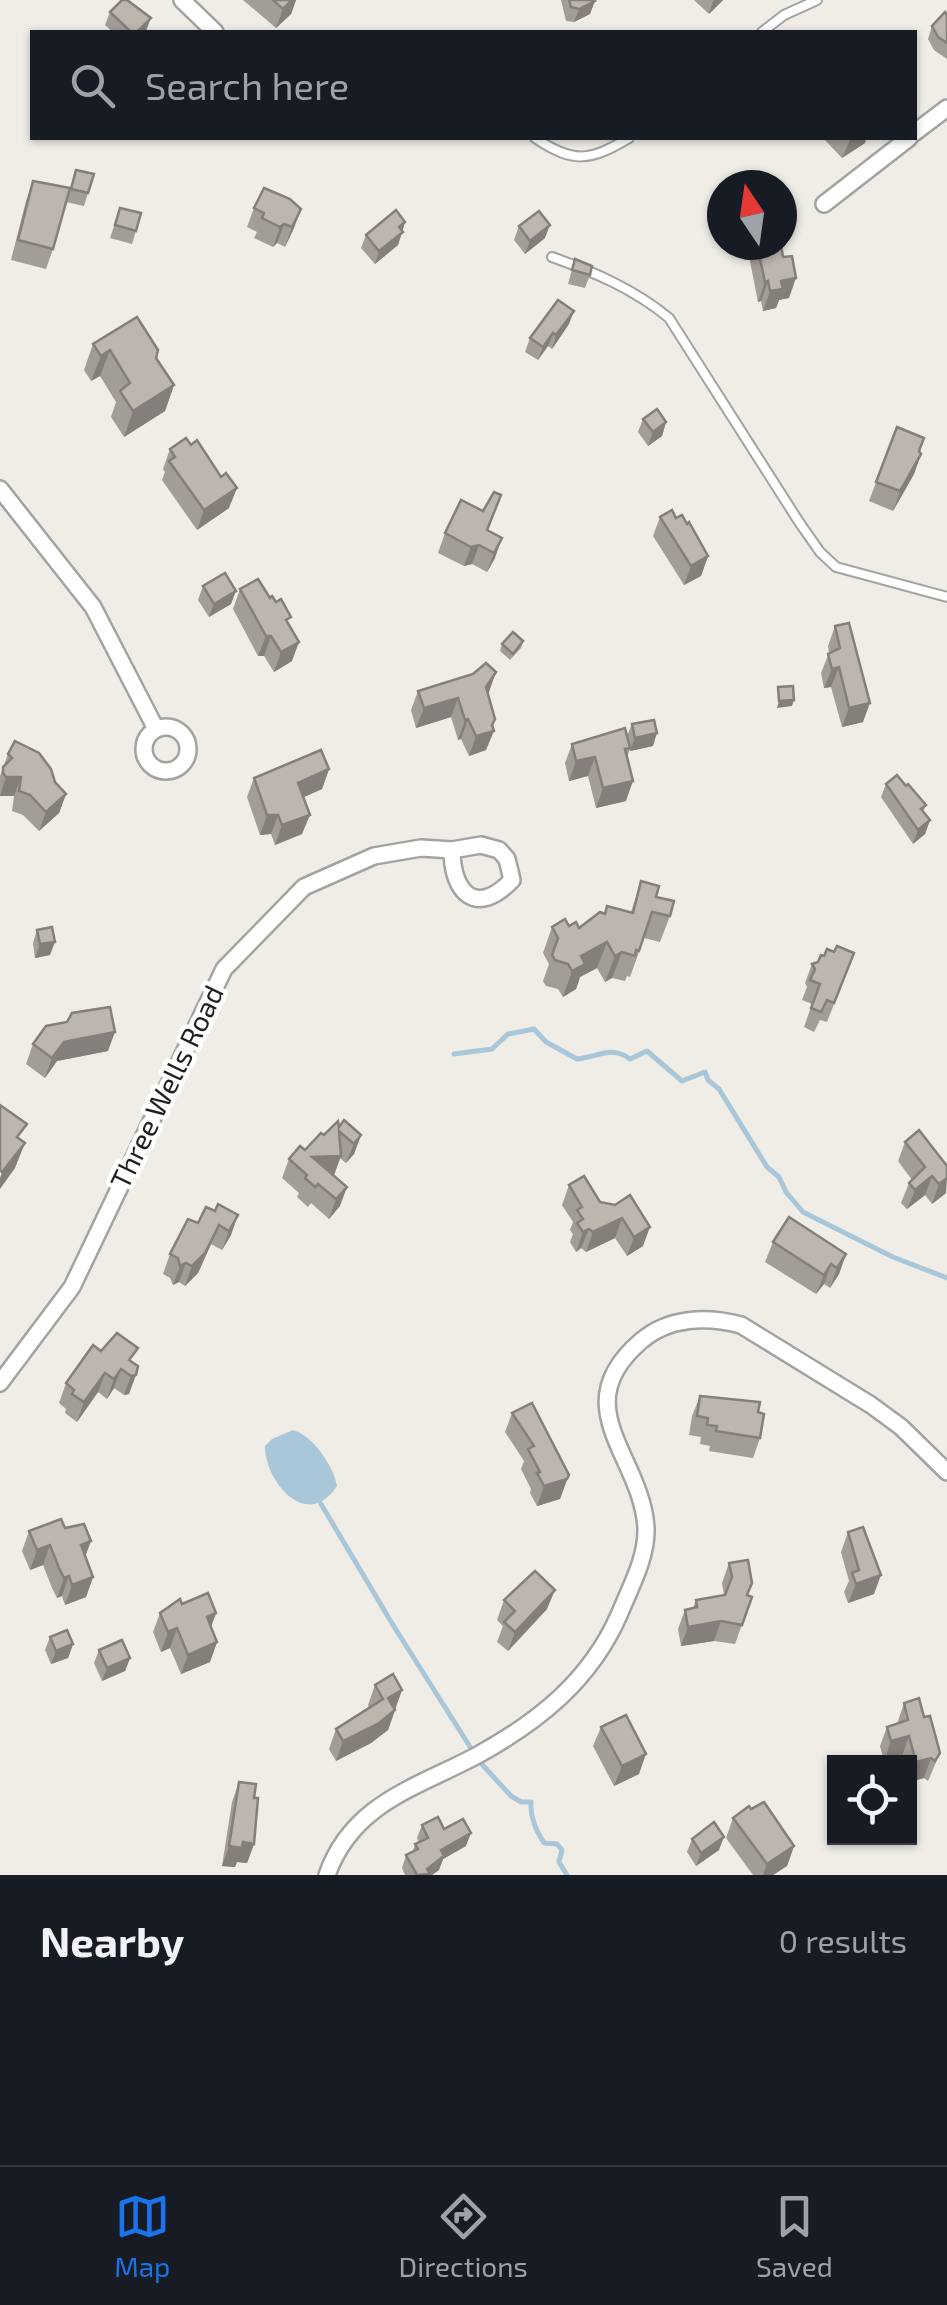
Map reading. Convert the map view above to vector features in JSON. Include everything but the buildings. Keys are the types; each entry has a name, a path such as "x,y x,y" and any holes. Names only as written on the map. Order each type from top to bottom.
{"street":[{"path":"182,0 213,30"},
{"path":"917,131 947,108"},
{"path":"824,204 906,140"},
{"path":"0,490 92,607 156,729"},
{"name":"Three Wells Road","path":"0,1383 72,1288 224,969 304,887 374,856 421,848 452,850"},
{"path":"327,1875 343,1840 358,1822 548,1710 570,1691 594,1659 616,1621 636,1572 646,1527 607,1414 605,1394 623,1360 649,1334 686,1320 723,1320 741,1325 871,1405 901,1427 947,1472"}],"lane":[{"path":"765,30 784,15 818,0"},
{"path":"538,140 562,154 578,157 594,156 625,140"},
{"path":"552,257 598,273 669,318 799,522 836,568 947,597"}],"water":[{"path":"293,1430 321,1452 337,1486 325,1499 313,1504 300,1503 289,1496 271,1473 267,1459 265,1446"}],"waterway":[{"path":"454,1054 492,1049 508,1034 534,1029 546,1042 577,1059 610,1052 630,1059 647,1051 682,1081 705,1072 767,1167 779,1177 803,1212 893,1257 947,1278"},
{"path":"321,1504 479,1761 511,1796 531,1802 538,1833 544,1843 557,1844 562,1850 559,1862 567,1875"}]}
